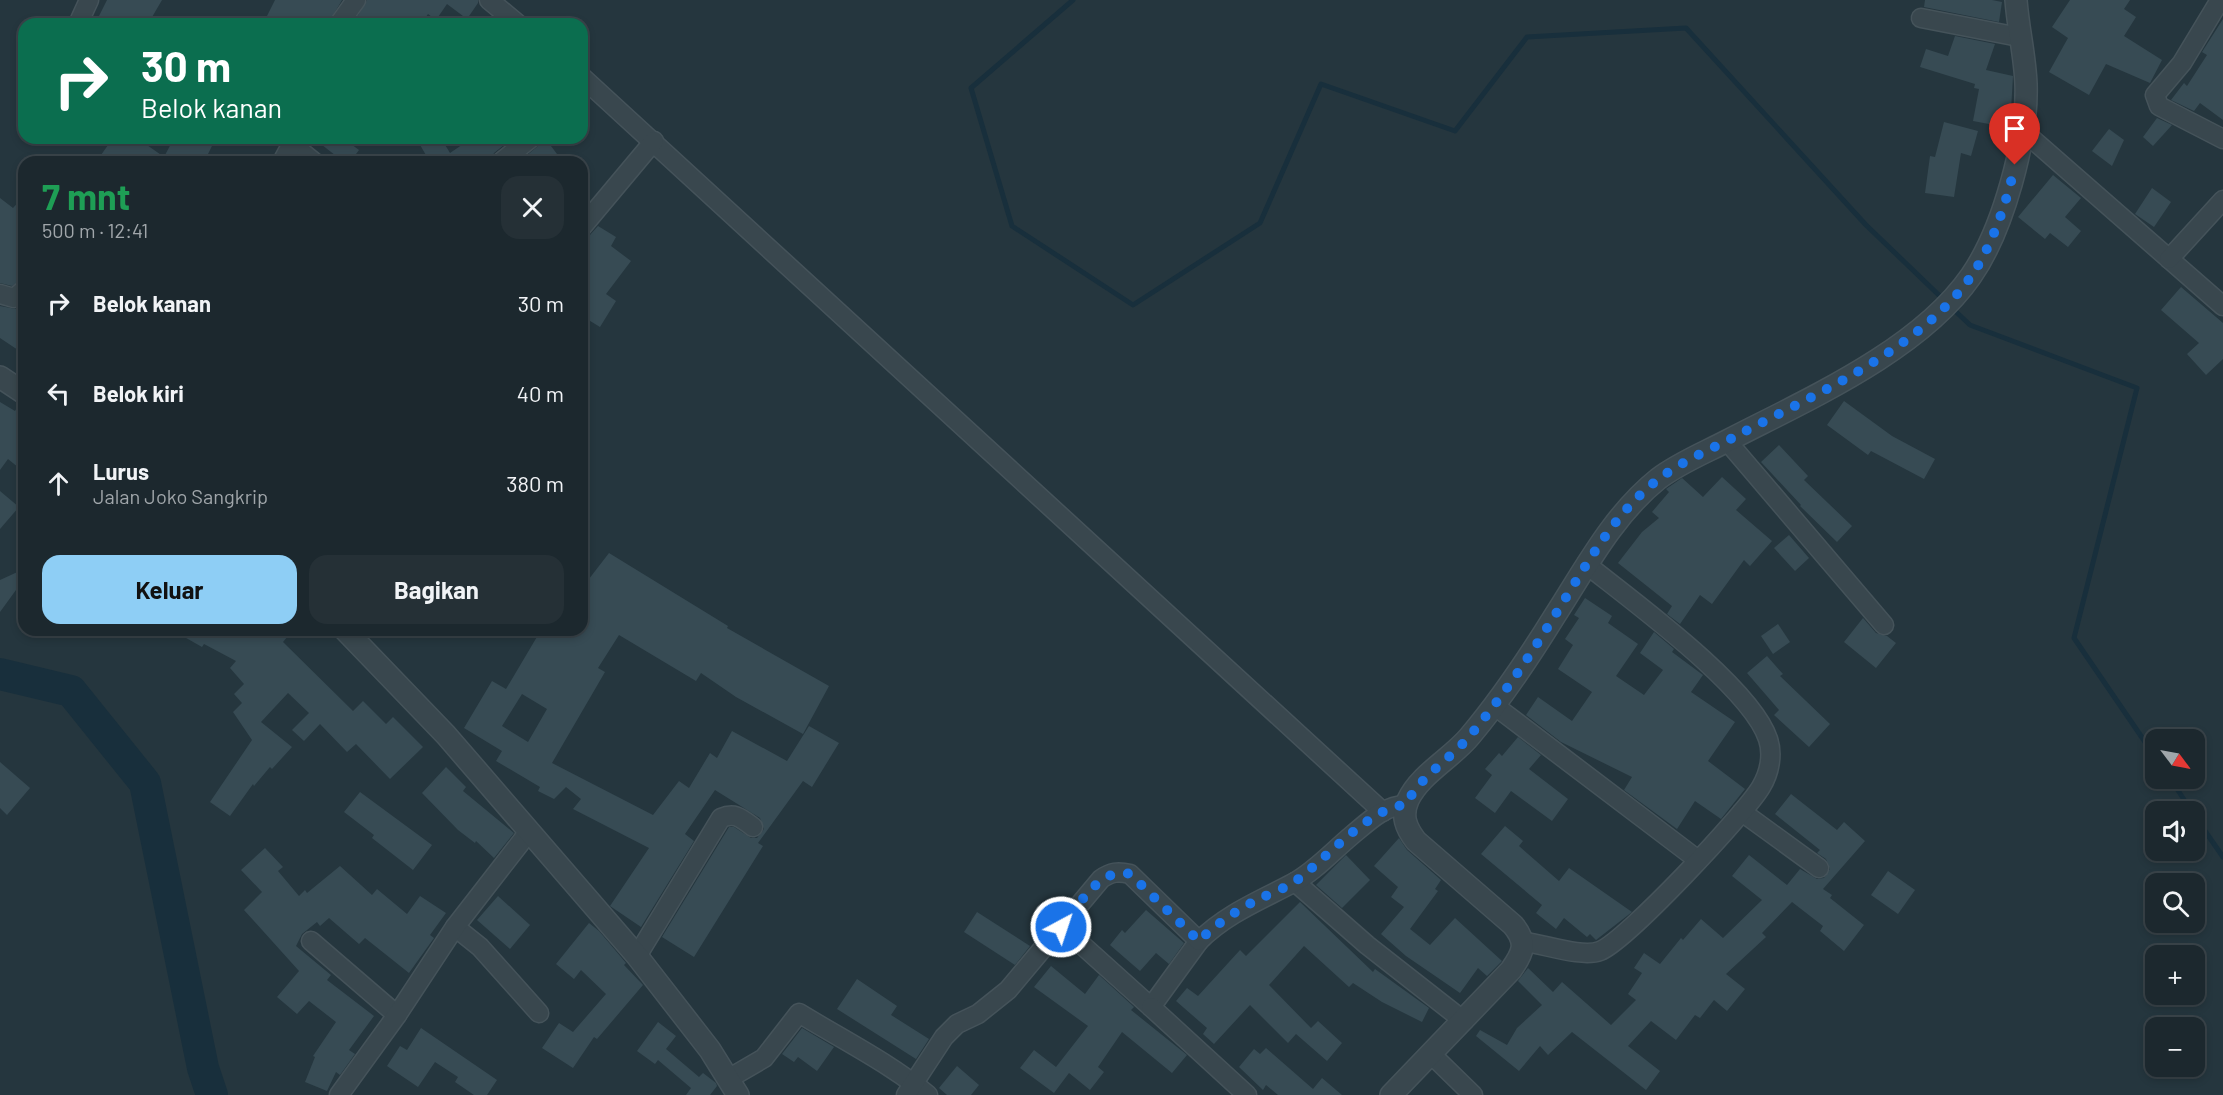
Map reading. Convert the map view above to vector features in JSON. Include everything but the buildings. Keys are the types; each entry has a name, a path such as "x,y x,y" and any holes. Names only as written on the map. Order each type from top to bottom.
{"street":[{"path":"81,18 89,0"},
{"path":"343,18 356,0"},
{"path":"489,0 511,18"},
{"path":"1391,1095 1432,1055 1511,970 1524,950 1524,942 1513,925 1416,841 1406,828 1406,805 1416,787 1461,747 1495,706 1524,666 1586,564 1642,492 1661,477 1822,393 1926,324 1958,293 1973,273 2001,211 2011,182 2023,131 2026,83 2016,0"},
{"path":"2220,0 2182,63 2155,95 2159,106 2223,139"},
{"path":"1921,18 2019,37"},
{"path":"588,89 654,141 1383,812"},
{"path":"2023,131 2223,306"},
{"path":"588,220 654,141"},
{"path":"297,144 308,156"},
{"path":"508,156 524,144"},
{"path":"2169,259 2223,200"},
{"path":"0,294 14,298 18,295"},
{"path":"0,377 18,389"},
{"path":"1727,441 1884,625"},
{"path":"1524,942 1569,950 1599,951 1617,939 1698,860 1742,812 1762,786 1771,752 1767,735 1751,711 1690,648 1586,564"},
{"path":"351,636 446,735 528,833 637,956 710,1050 733,1087 764,1058 799,1013 882,1060 910,1089 928,1095"},
{"path":"1495,706 1698,860"},
{"path":"1151,1007 1199,941 1214,926 1295,882 1383,812 1398,805 1406,805"},
{"path":"1742,812 1820,868"},
{"path":"637,956 721,818 730,814 737,815 753,827"},
{"path":"339,1095 397,1015 455,927 528,833"},
{"path":"910,1089 944,1037 957,1024 978,1014 1008,990 1101,879 1119,871 1130,874 1199,941"},
{"path":"1295,882 1367,945 1464,1021"},
{"path":"455,927 480,947 539,1013"},
{"path":"1061,927 1247,1095"},
{"path":"311,940 397,1015"},
{"path":"1432,1055 1473,1095"}],"waterway":[{"path":"1073,0 971,88 1012,226 1133,305 1260,223 1321,84 1455,131 1527,37 1686,28 1866,225 1945,301"},
{"path":"1952,308 1970,325 2137,388 2074,638 2145,742"},
{"path":"0,674 71,691 145,783 203,1068 212,1095"},
{"path":"2177,789 2185,801"},
{"path":"2205,831 2223,857"}],"route":[{"path":"1061,927 1101,879 1119,871 1130,874 1199,941 1214,926 1238,911 1295,882 1372,819 1389,808 1406,805 1416,787 1461,747 1508,689 1586,564 1628,507 1642,492 1661,477 1822,393 1872,362 1926,324 1958,293 1973,273 1986,248 2006,197 2015,165"}]}
